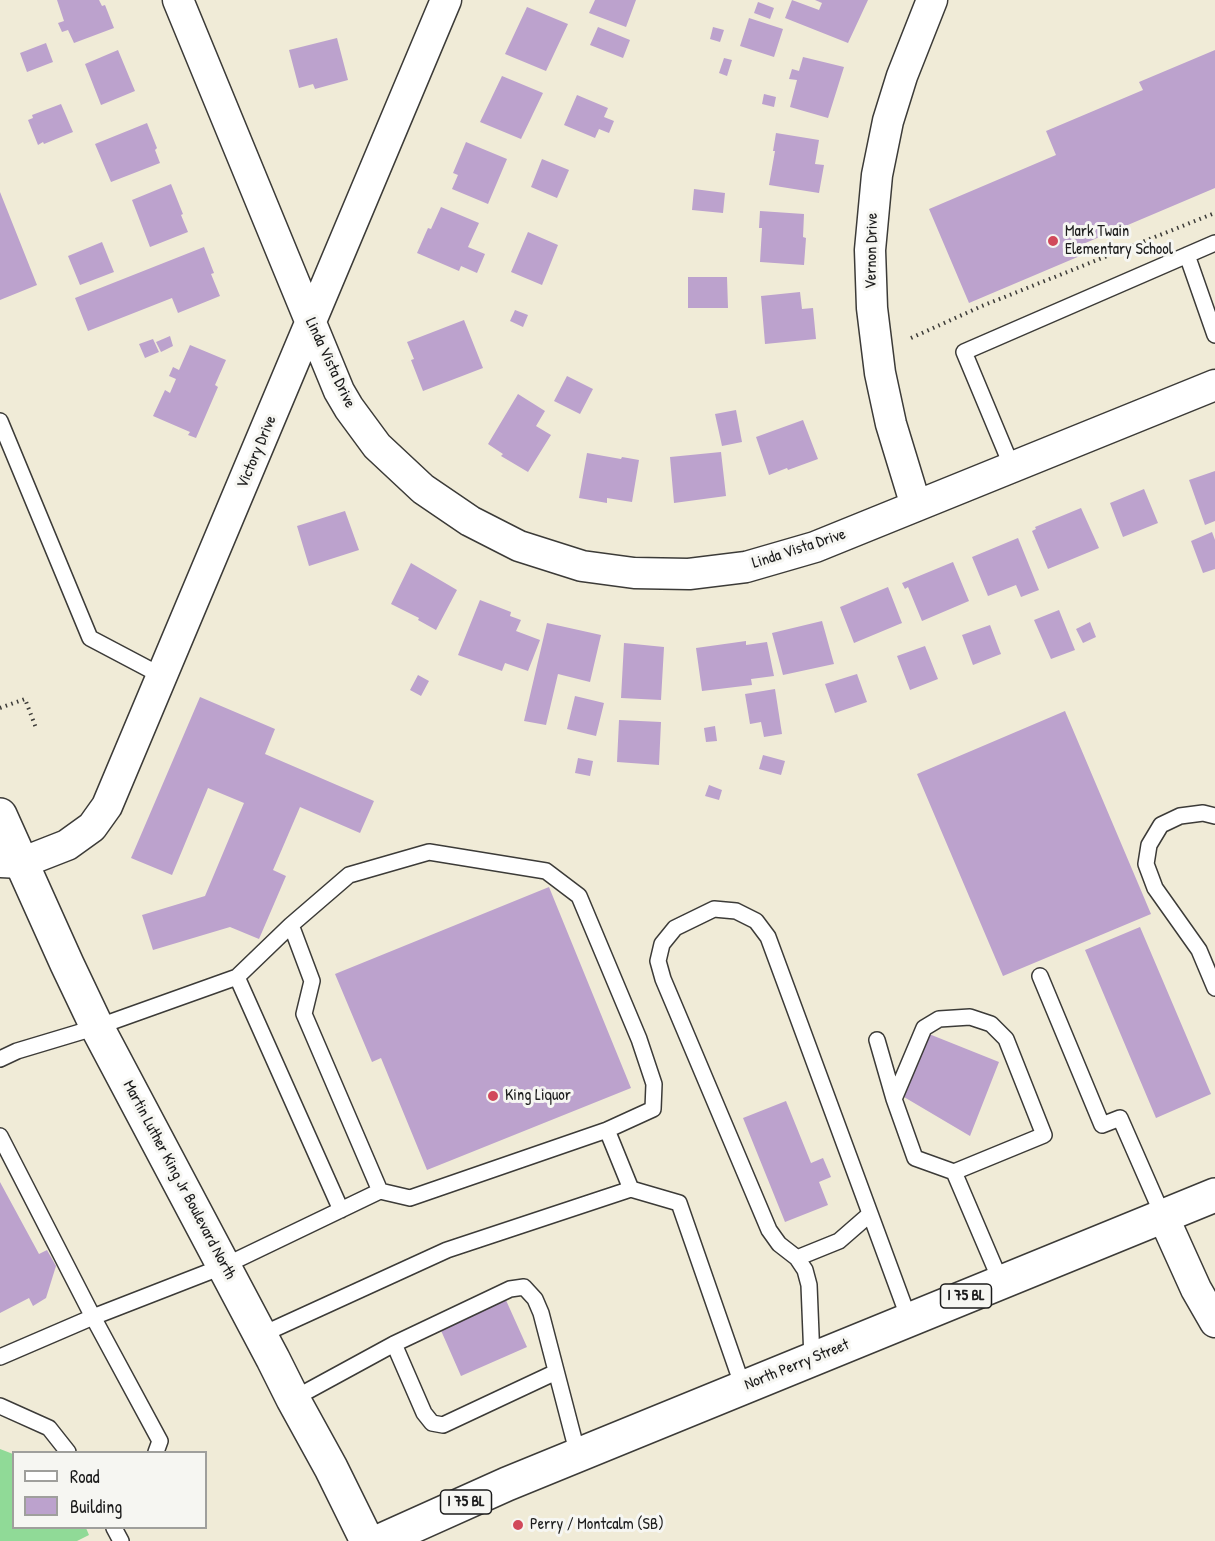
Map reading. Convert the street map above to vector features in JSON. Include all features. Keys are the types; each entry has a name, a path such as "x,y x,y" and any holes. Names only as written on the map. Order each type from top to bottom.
{"main road":[{"name":"Martin Luther King Jr Boulevard North","path":"0,815 11,862 368,1541"},
{"name":"North Perry Street","path":"380,1541 507,1484 1215,1195"}],"street":[{"name":"Linda Vista Drive","path":"178,0 339,391 360,424 393,463 423,489 470,521 507,541 550,557 598,569 672,575 723,571 792,555 1215,385"},
{"name":"Victory Drive","path":"11,862 67,845 79,838 99,819 107,806 446,0"},
{"name":"Vernon Drive","path":"916,506 891,424 880,373 872,308 870,250 877,175 888,121 902,76 932,0"},
{"path":"1163,1216 1196,1288 1215,1322"}],"lane":[{"path":"1012,467 964,352 1215,243"},
{"path":"1187,255 1215,334"},
{"path":"0,421 90,638 162,676"},
{"path":"1215,816 1203,813 1180,816 1161,825 1149,845 1146,864 1155,888 1199,951 1215,988"},
{"path":"0,1059 16,1051 97,1027 237,978 291,925 349,875 429,852 546,871 579,896 639,1040 654,1084 653,1109 608,1130 410,1198 380,1191 224,1266 93,1317 0,1357"},
{"path":"812,1359 808,1285 805,1270 797,1258 779,1244 769,1230 663,979 658,961 662,944 675,928 714,909 736,911 756,921 768,937 909,1319"},
{"path":"291,925 312,981 304,1014 380,1191"},
{"path":"1040,976 1102,1125 1120,1118 1163,1216"},
{"path":"237,978 341,1210"},
{"path":"877,1040 894,1099 915,1158 954,1172 1044,1135 1006,1039 991,1024 970,1017 939,1019 924,1028 894,1099"},
{"path":"608,1130 631,1189"},
{"path":"0,1136 160,1441 156,1451"},
{"path":"954,1172 1001,1282"},
{"path":"261,1335 447,1250 631,1189 679,1203 743,1387"},
{"path":"797,1258 839,1241 870,1214"},
{"path":"293,1399 394,1344 510,1289 524,1287 536,1299 541,1313 578,1455"},
{"path":"394,1344 424,1413 432,1423 443,1425 556,1372"},
{"path":"0,1406 49,1428 67,1451"}],"path":[{"path":"911,338 982,306 1215,213"},
{"path":"0,708 25,699 36,728"}],"green space":[{"path":"0,1449 12,1454 12,1529 86,1529 89,1535 77,1541 0,1541"}],"building":[{"path":"57,0 99,0 102,6 105,5 114,28 74,43 68,30 62,32 58,23 64,21"},
{"path":"595,0 636,0 626,27 589,13"},
{"path":"792,0 819,10 822,3 815,0 868,0 848,43 785,18"},
{"path":"758,2 774,8 770,19 754,13"},
{"path":"527,7 568,24 546,71 505,54"},
{"path":"749,18 783,29 774,57 740,46"},
{"path":"598,27 630,40 623,58 590,45"},
{"path":"713,27 724,30 720,42 710,39"},
{"path":"337,38 348,80 315,89 313,84 299,88 289,50"},
{"path":"46,43 53,62 27,72 20,53"},
{"path":"118,50 135,91 101,105 85,64"},
{"path":"1215,50 1215,188 1083,244 1087,253 969,303 929,209 1056,155 1046,131 1143,90 1139,82"},
{"path":"803,57 844,67 828,118 790,107 797,80 789,79 792,69 799,71"},
{"path":"724,58 732,60 727,76 719,73"},
{"path":"502,76 543,93 521,139 480,122"},
{"path":"764,94 776,97 774,107 762,104"},
{"path":"577,95 608,108 604,117 614,121 609,133 599,129 595,138 564,125"},
{"path":"61,104 73,132 38,145 28,120 33,118 32,115"},
{"path":"147,123 160,163 111,182 95,144"},
{"path":"776,133 819,140 815,164 824,165 819,193 769,185"},
{"path":"466,142 507,159 488,204 452,189 458,175 453,173"},
{"path":"542,159 569,170 557,198 531,187"},
{"path":"171,184 188,232 150,247 132,200"},
{"path":"694,189 725,193 723,213 692,210"},
{"path":"0,192 37,285 0,300"},
{"path":"441,207 479,223 468,247 485,254 477,273 461,266 459,271 417,253 428,228 431,229"},
{"path":"760,211 804,214 803,237 806,238 804,265 760,262 762,228 759,228"},
{"path":"528,232 558,245 542,285 511,272"},
{"path":"102,242 114,272 80,285 68,256"},
{"path":"204,247 220,296 178,313 172,298 88,331 75,298"},
{"path":"688,277 727,277 728,308 688,308"},
{"path":"800,292 802,309 813,308 816,339 765,344 761,296"},
{"path":"515,310 528,315 523,327 510,321"},
{"path":"464,320 483,368 423,391 407,342"},
{"path":"170,336 173,346 161,352 156,342"},
{"path":"153,339 159,352 145,358 139,344"},
{"path":"190,345 226,360 215,385 218,387 196,438 188,435 190,432 153,416 165,390 170,393 176,379 169,376 173,367 179,370"},
{"path":"567,376 593,389 580,414 554,401"},
{"path":"518,394 545,411 536,426 551,435 528,472 501,456 503,454 488,444"},
{"path":"736,410 742,442 722,446 715,414"},
{"path":"803,420 818,459 769,475 756,437"},
{"path":"721,452 726,496 674,503 670,457"},
{"path":"587,453 639,460 632,502 607,498 607,503 579,498"},
{"path":"1215,471 1215,521 1205,525 1189,480"},
{"path":"1144,489 1158,523 1123,537 1110,503"},
{"path":"1081,508 1099,548 1048,569 1032,531 1036,529 1035,527"},
{"path":"345,511 359,550 309,566 297,526"},
{"path":"1212,532 1215,540 1215,569 1203,573 1191,541"},
{"path":"1018,538 1039,590 1021,597 1016,585 988,596 972,557"},
{"path":"953,562 969,601 922,621 908,587 905,589 902,583"},
{"path":"411,563 457,590 436,630 418,620 419,618 391,604"},
{"path":"888,587 902,623 854,643 840,607"},
{"path":"480,600 511,612 510,616 521,620 516,631 540,640 528,671 505,663 502,671 458,655"},
{"path":"1059,610 1075,650 1051,659 1034,620"},
{"path":"822,621 834,664 783,675 772,633"},
{"path":"1090,622 1096,637 1083,643 1076,629"},
{"path":"547,623 601,635 590,682 558,674 546,725 524,721"},
{"path":"990,625 1001,654 973,665 962,635"},
{"path":"746,641 746,645 767,642 774,676 751,679 752,685 702,691 696,648"},
{"path":"624,643 664,647 661,700 621,698"},
{"path":"925,646 938,679 910,690 897,656"},
{"path":"857,674 867,702 835,713 825,684"},
{"path":"418,675 429,681 421,696 410,690"},
{"path":"775,689 782,734 764,737 761,722 750,724 745,694"},
{"path":"575,696 604,703 596,736 567,729"},
{"path":"200,697 275,729 265,754 374,801 360,833 300,807 273,870 286,876 259,939 230,927 153,950 142,915 205,896 244,803 208,788 172,875 131,858"},
{"path":"1065,711 1151,914 1003,976 917,774"},
{"path":"619,720 661,722 659,765 617,762"},
{"path":"715,726 717,741 706,742 704,728"},
{"path":"763,755 785,761 781,775 759,769"},
{"path":"578,758 593,761 590,776 575,773"},
{"path":"709,785 722,790 719,800 705,796"},
{"path":"549,887 631,1088 427,1170 381,1058 372,1062 335,974"},
{"path":"1140,927 1211,1094 1156,1118 1085,950"},
{"path":"929,1034 999,1062 970,1136 904,1097"},
{"path":"786,1101 811,1163 823,1158 831,1177 819,1182 828,1205 785,1222 743,1118"},
{"path":"0,1182 39,1254 47,1250 56,1266 46,1298 33,1306 29,1298 0,1313"},
{"path":"505,1298 527,1347 461,1376 439,1326"}],"place":[{"name":"Mark Twain Elementary School","path":"1053,241"},
{"name":"King Liquor","path":"493,1096"},
{"name":"Perry / Montcalm (SB)","path":"518,1525"}]}
